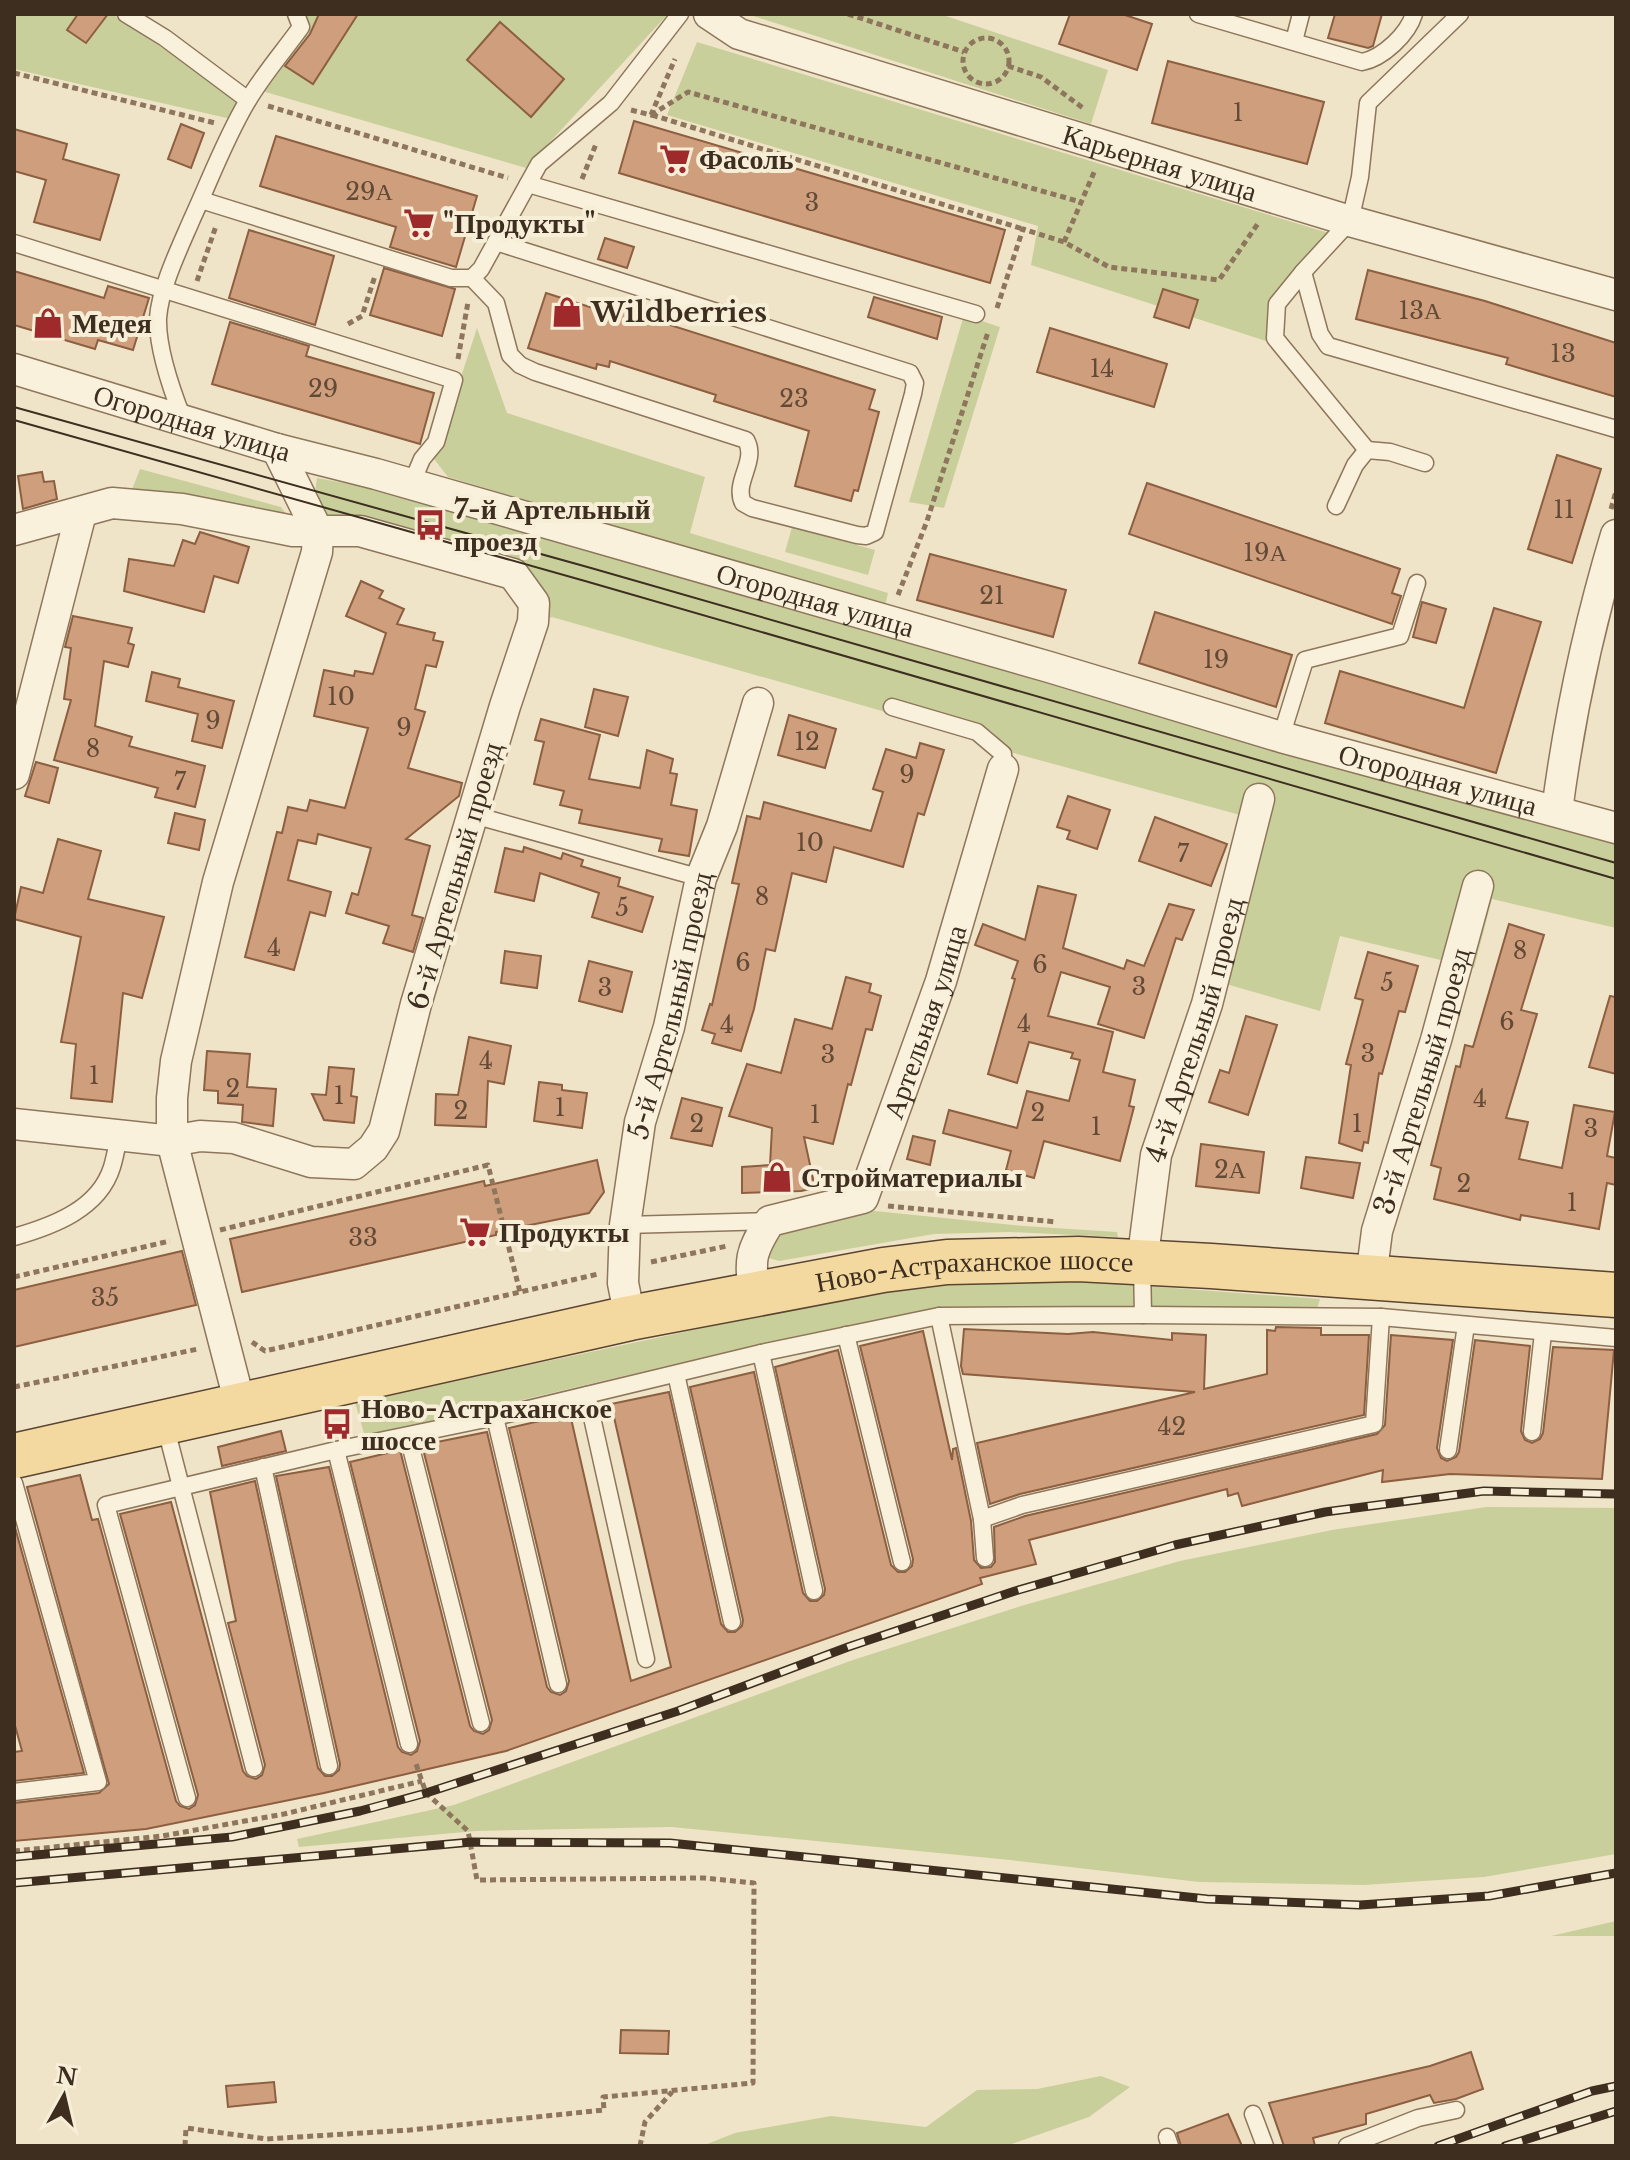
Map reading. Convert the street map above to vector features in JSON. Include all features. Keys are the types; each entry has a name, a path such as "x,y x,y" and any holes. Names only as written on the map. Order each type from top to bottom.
{"main road":[{"name":"Ново-Астраханское шоссе","path":"14,1456 630,1318 883,1270 947,1262 1050,1259 1142,1263 1376,1298 1616,1295"}],"street":[{"name":"Карьерная улица","path":"709,14 739,34 1350,221 1616,295"},
{"name":"Огородная улица","path":"14,369 277,449 1049,667 1281,737 1616,828"},
{"path":"240,1404 172,1141 172,1098 176,1061 211,912 317,552 318,532 277,449"},
{"path":"14,530 112,503 182,509 293,531 318,532"},
{"path":"14,774 81,513"},
{"name":"6-й Артельный проезд","path":"172,1141 200,1136 234,1138 311,1162 354,1164 373,1148 384,1131 416,1004 533,622 534,603 513,574 360,531 318,532"},
{"path":"1557,811 1564,753 1597,597 1616,535"},
{"name":"5-й Артельный проезд","path":"630,1318 623,1283 625,1225 640,1122 669,1027 701,878 722,826 758,703"},
{"name":"Артельная улица","path":"770,1221 863,1198 941,981 1003,769"},
{"name":"4-й Артельный проезд","path":"1142,1263 1156,1155 1207,1004 1259,799"},
{"name":"3-й Артельный проезд","path":"1376,1298 1377,1231 1436,1040 1478,886"},
{"path":"14,1124 172,1141"},
{"path":"755,1296 750,1264 757,1241 770,1221"}],"lane":[{"path":"126,14 165,38 248,100"},
{"path":"183,419 171,388 158,318 165,291 179,248 234,127 248,100 301,27 296,14"},
{"path":"201,200 451,278 472,278 481,269 539,164 611,103 680,14"},
{"path":"1198,14 1353,61 1372,61 1410,29 1414,14"},
{"path":"1294,41 1301,14"},
{"path":"1425,463 1390,452 1367,450 1275,338 1277,304 1350,221 1360,177 1368,103 1460,14"},
{"path":"528,184 976,314"},
{"path":"472,278 496,303 504,342 510,355 520,365 746,440 751,448 750,458 739,495 743,503 752,508 857,535 866,536 875,532 913,394 915,383 910,373 496,242"},
{"path":"14,243 454,380 436,442 422,459 411,485"},
{"path":"1303,272 1320,334 1328,346 1616,429"},
{"path":"1336,506 1355,465 1367,450"},
{"path":"1281,737 1305,660 1400,636 1417,583"},
{"path":"892,707 977,732 1003,754 1003,769"},
{"path":"474,812 488,819 701,878"},
{"path":"14,1237 49,1227 93,1201 112,1170 119,1136"},
{"path":"625,1225 770,1221"},
{"path":"1142,1263 1143,1315"},
{"path":"982,1519 1022,1505 1374,1424 1376,1298"},
{"path":"187,1798 106,1505 761,1353 939,1316 1143,1315 1376,1298 1466,1325 1616,1338"},
{"path":"939,1316 982,1519 985,1558"},
{"path":"1448,1450 1466,1325"},
{"path":"1532,1432 1543,1333"},
{"path":"846,1335 902,1562"},
{"path":"761,1353 814,1591"},
{"path":"676,1374 732,1622"},
{"path":"587,1395 646,1659"},
{"path":"495,1417 558,1684"},
{"path":"164,1421 254,1768"},
{"path":"408,1436 481,1723"},
{"path":"336,1450 409,1744"},
{"path":"263,1467 329,1766"},
{"path":"14,1483 98,1782 14,1792"},
{"path":"1347,2146 1418,2118 1456,2110"},
{"path":"1253,2114 1265,2146"}],"path":[{"path":"848,14 964,52"},
{"path":"981,38 996,41 1006,51 1006,73 994,83 979,84 966,75 962,60 964,52 981,38"},
{"path":"651,115 680,47"},
{"path":"14,73 234,127"},
{"path":"651,115 688,92 1081,202"},
{"path":"248,100 528,184"},
{"path":"624,108 1064,242 1109,267 1219,280 1276,198"},
{"path":"574,198 599,137"},
{"path":"1064,242 1106,146"},
{"path":"197,281 223,206"},
{"path":"927,521 1023,229"},
{"path":"322,339 362,316 381,256"},
{"path":"454,380 472,278"},
{"path":"217,1230 488,1165 520,1292"},
{"path":"14,1277 176,1240"},
{"path":"247,1338 265,1351 623,1268"},
{"path":"14,1387 201,1348"},
{"path":"185,2146 186,2128 267,2139 410,2130 604,2110 603,2097 753,2083 754,1883 704,1878 477,1880 468,1831 426,1793 409,1744"},
{"path":"14,1851 162,1836 284,1814 422,1781"},
{"path":"640,2146 645,2122 672,2092"}],"green space":[{"path":"14,14 112,14 240,100 231,119 14,69"},
{"path":"306,14 668,14 526,168 262,91"},
{"path":"747,14 940,14 1108,70 1091,124"},
{"path":"697,42 1332,234 1277,297 1266,341 1031,265 1038,226 667,115"},
{"path":"964,315 1000,327 944,508 909,502"},
{"path":"477,328 507,413 705,477 690,533 888,593 885,606 448,477 434,459"},
{"path":"140,469 281,507 289,518 131,492"},
{"path":"317,478 377,489 1616,838 1616,928 1492,899 1474,968 1340,936 1320,1011 1226,984 1240,815 1010,752 991,731 977,724 889,713 552,617 538,623 537,596 333,520 314,500"},
{"path":"792,527 875,550 868,575 785,552"},
{"path":"845,1208 1117,1232 1118,1237 1009,1232 934,1234 779,1261 769,1258 772,1237"},
{"path":"1010,1279 1080,1281 1320,1299 1317,1309 931,1309 773,1341 365,1437 355,1402 849,1297 923,1285"},
{"path":"1486,1507 1616,1508 1616,1854 1484,1877 1364,1885 1199,1882 671,1827 476,1831 299,1847 297,1839 454,1805 853,1660 1021,1606 1180,1561 1332,1530"},
{"path":"1616,1921 1616,1936 1551,1936"},
{"path":"1101,2076 1130,2087 1089,2117 1006,2146 702,2146 735,2133 831,2116 926,2127 977,2090 1037,2089"}],"building":[{"path":"78,14 108,14 86,43 67,30"},
{"path":"319,14 358,14 313,84 285,66 310,34"},
{"path":"1070,14 1122,14 1152,24 1137,70 1059,44"},
{"path":"1335,14 1382,14 1373,46 1368,48 1328,38"},
{"path":"500,22 564,79 531,117 467,60"},
{"path":"1168,61 1324,102 1307,164 1152,123"},
{"path":"634,121 1005,230 990,283 619,173"},
{"path":"181,124 204,133 191,168 168,159"},
{"path":"14,129 67,144 63,159 119,175 100,240 34,222 46,180 14,171"},
{"path":"276,136 477,196 456,267 390,247 396,227 260,186"},
{"path":"249,230 334,256 315,325 229,298"},
{"path":"605,238 634,247 627,268 598,259"},
{"path":"384,268 455,289 442,336 370,315"},
{"path":"1368,270 1485,301 1616,343 1616,397 1506,364 1508,358 1356,319"},
{"path":"14,271 104,298 108,286 149,298 133,350 98,340 95,349 14,325"},
{"path":"1163,289 1198,300 1189,328 1154,317"},
{"path":"546,293 621,317 623,310 875,390 869,409 879,412 858,491 854,490 851,501 795,486 809,431 714,401 716,395 610,361 609,367 597,364 596,369 528,348"},
{"path":"874,297 942,317 937,339 868,317"},
{"path":"230,322 309,346 306,356 434,393 420,444 212,384"},
{"path":"1050,328 1167,364 1154,407 1037,372"},
{"path":"1557,455 1601,469 1572,563 1528,549"},
{"path":"42,472 44,482 54,481 57,499 23,509 18,476"},
{"path":"1147,483 1400,569 1392,593 1401,596 1392,624 1129,534"},
{"path":"200,532 249,547 238,583 214,576 204,612 124,591 129,559 174,566 183,540 195,544"},
{"path":"930,554 1066,590 1053,637 917,600"},
{"path":"361,581 383,591 379,598 404,609 397,624 435,633 433,640 443,642 436,667 426,665 415,709 425,712 408,768 462,783 459,796 406,839 430,846 412,915 423,918 413,952 383,943 389,926 346,913 352,893 358,895 371,848 318,834 316,844 298,840 288,880 331,892 325,916 310,912 294,970 245,957 277,832 282,833 288,807 307,811 310,800 345,808 368,728 314,716 324,670 354,676 355,671 373,674 386,633 346,616"},
{"path":"1422,602 1446,609 1436,643 1413,637"},
{"path":"1494,608 1541,622 1496,773 1325,723 1340,671 1464,708"},
{"path":"1155,612 1292,655 1276,707 1139,663"},
{"path":"73,616 132,628 128,643 134,645 128,667 104,661 95,726 132,737 129,746 205,766 195,807 155,797 158,788 54,760 71,700 64,699 71,648 65,647"},
{"path":"152,672 180,679 178,687 234,701 222,748 192,741 198,714 146,701"},
{"path":"594,689 628,697 618,736 585,727"},
{"path":"789,715 836,729 825,768 778,755"},
{"path":"541,719 600,735 589,779 640,788 647,750 673,759 670,773 677,774 671,805 697,810 689,856 659,851 662,839 579,823 582,810 560,805 564,791 534,784 544,742 535,740"},
{"path":"920,743 944,750 924,815 918,813 903,867 834,847 826,882 792,873 775,951 766,949 754,1009 741,1051 712,1043 715,1034 702,1030 712,1005 739,884 732,883 747,816 760,819 764,802 871,831 883,792 873,789 886,749 916,758"},
{"path":"36,762 58,768 49,803 25,796"},
{"path":"1068,796 1110,810 1097,849 1067,839 1070,831 1057,827"},
{"path":"175,813 205,820 199,850 168,843"},
{"path":"1155,817 1227,844 1211,886 1139,861"},
{"path":"58,839 101,851 88,899 164,917 142,998 123,993 112,1102 71,1098 76,1044 61,1042 81,937 14,919 21,887 43,893"},
{"path":"524,847 561,859 563,853 583,860 581,866 620,878 618,886 653,897 642,932 592,917 599,893 540,873 534,901 495,892 505,848 523,852"},
{"path":"1038,886 1076,895 1063,948 1124,969 1127,960 1144,966 1169,904 1194,910 1182,940 1176,938 1144,1038 1098,1024 1110,987 1061,972 1048,1016 1113,1032 1103,1072 1135,1080 1129,1106 1134,1107 1120,1161 1044,1141 1034,1178 1006,1170 1011,1151 943,1133 949,1110 1017,1128 1027,1091 1069,1101 1080,1060 1071,1058 1073,1053 1029,1042 1017,1083 988,1074 1018,961 975,945 983,924 1025,940"},
{"path":"1509,924 1544,935 1521,1010 1537,1014 1506,1118 1528,1122 1519,1159 1562,1168 1574,1105 1615,1112 1607,1156 1616,1158 1616,1185 1607,1183 1599,1229 1521,1215 1520,1220 1434,1199 1441,1168 1431,1165 1456,1066 1460,1067 1465,1045 1473,1047"},
{"path":"505,951 541,956 537,988 501,983"},
{"path":"1368,952 1418,966 1405,1012 1399,1011 1382,1074 1379,1073 1368,1143 1364,1142 1362,1151 1339,1143 1351,1065 1346,1064 1363,1000 1355,998"},
{"path":"589,961 632,972 622,1012 579,1001"},
{"path":"846,977 871,984 869,992 881,996 872,1030 866,1029 851,1085 848,1084 833,1144 804,1137 815,1188 742,1193 742,1167 770,1165 772,1128 729,1116 747,1064 781,1073 795,1019 832,1029"},
{"path":"1610,996 1616,997 1616,1074 1589,1067"},
{"path":"1246,1016 1277,1025 1248,1115 1209,1102 1220,1070 1229,1073"},
{"path":"469,1037 511,1046 504,1084 488,1081 486,1127 435,1125 436,1094 458,1095"},
{"path":"207,1051 250,1054 247,1087 276,1089 273,1126 242,1122 243,1105 218,1103 218,1091 204,1090"},
{"path":"329,1067 354,1069 351,1096 357,1097 354,1123 324,1120 312,1094 326,1095"},
{"path":"539,1082 562,1085 562,1090 587,1093 582,1128 534,1121"},
{"path":"682,1098 722,1108 712,1146 671,1138"},
{"path":"913,1136 935,1141 930,1165 907,1159"},
{"path":"1201,1144 1264,1152 1259,1193 1196,1186"},
{"path":"1306,1157 1360,1163 1353,1198 1301,1188"},
{"path":"597,1160 604,1192 589,1213 242,1292 230,1239 484,1181 485,1186"},
{"path":"182,1251 196,1305 14,1347 14,1290"},
{"path":"1276,1327 1321,1328 1321,1335 1369,1335 1364,1415 1020,1494 990,1504 977,1443 1195,1392 963,1374 964,1329 1068,1334 1093,1332 1172,1340 1172,1333 1206,1335 1204,1389 1267,1374 1267,1330 1275,1331"},
{"path":"923,1331 952,1460 953,1449 956,1448 971,1521 974,1560 981,1568 991,1567 995,1562 994,1527 1025,1516 1377,1434 1385,1425 1391,1335 1453,1340 1437,1448 1441,1458 1447,1461 1459,1452 1475,1340 1530,1346 1521,1431 1525,1440 1532,1443 1540,1439 1543,1433 1553,1347 1614,1350 1602,1479 1450,1474 1382,1482 1383,1470 1242,1506 1238,1493 1228,1496 1227,1489 1029,1540 1036,1564 980,1578 982,1584 506,1751 324,1793 146,1829 14,1841 14,1803 99,1793 109,1784 27,1487 80,1475 92,1520 98,1519 176,1801 189,1809 195,1805 198,1795 120,1514 171,1502 243,1771 256,1779 262,1775 265,1765 228,1623 236,1621 210,1492 255,1481 318,1768 325,1776 332,1776 339,1770 340,1764 276,1476 329,1467 398,1747 411,1755 417,1751 420,1741 350,1462 400,1450 470,1726 483,1734 489,1730 492,1720 422,1445 487,1432 547,1687 560,1695 566,1691 569,1681 509,1428 570,1414 631,1681 671,1667 611,1404 669,1392 721,1624 728,1632 735,1632 742,1626 743,1620 690,1387 754,1372 803,1593 810,1601 817,1601 824,1595 825,1589 775,1367 838,1350 891,1565 898,1572 905,1572 912,1566 913,1559 860,1346"},
{"path":"281,1431 286,1451 222,1466 218,1447"},
{"path":"14,1524 84,1773 14,1781 14,1752 22,1751 14,1722"},
{"path":"621,2030 669,2031 668,2054 620,2053"},
{"path":"1471,2052 1483,2089 1434,2103 1430,2095 1366,2114 1366,2124 1313,2138 1315,2146 1284,2146 1269,2103 1430,2066"},
{"path":"274,2082 276,2102 228,2107 226,2086"},
{"path":"1228,2114 1242,2146 1181,2146 1177,2133"}],"tram line":[{"path":"14,407 591,568 1616,863"},
{"path":"14,420 585,581 1616,879"}],"railway":[{"path":"14,1857 232,1837 360,1811 426,1793 678,1711 848,1647 1015,1591 1175,1545 1325,1512 1484,1491 1616,1494"},
{"path":"14,1883 472,1842 670,1843 1207,1899 1360,1905 1489,1896 1616,1873"},
{"path":"1438,2146 1592,2091 1616,2086"},
{"path":"1505,2146 1616,2111"}],"place":[{"name":"Фасоль","path":"675,159"},
{"name":"\"Продукты\"","path":"419,223"},
{"name":"Wildberries","path":"567,312"},
{"name":"Медея","path":"48,323"},
{"name":"7-й Артельный проезд","path":"430,525"},
{"name":"Стройматериалы","path":"777,1177"},
{"name":"Продукты","path":"475,1232"},
{"name":"Ново-Астраханское шоссе","path":"337,1424"}]}
